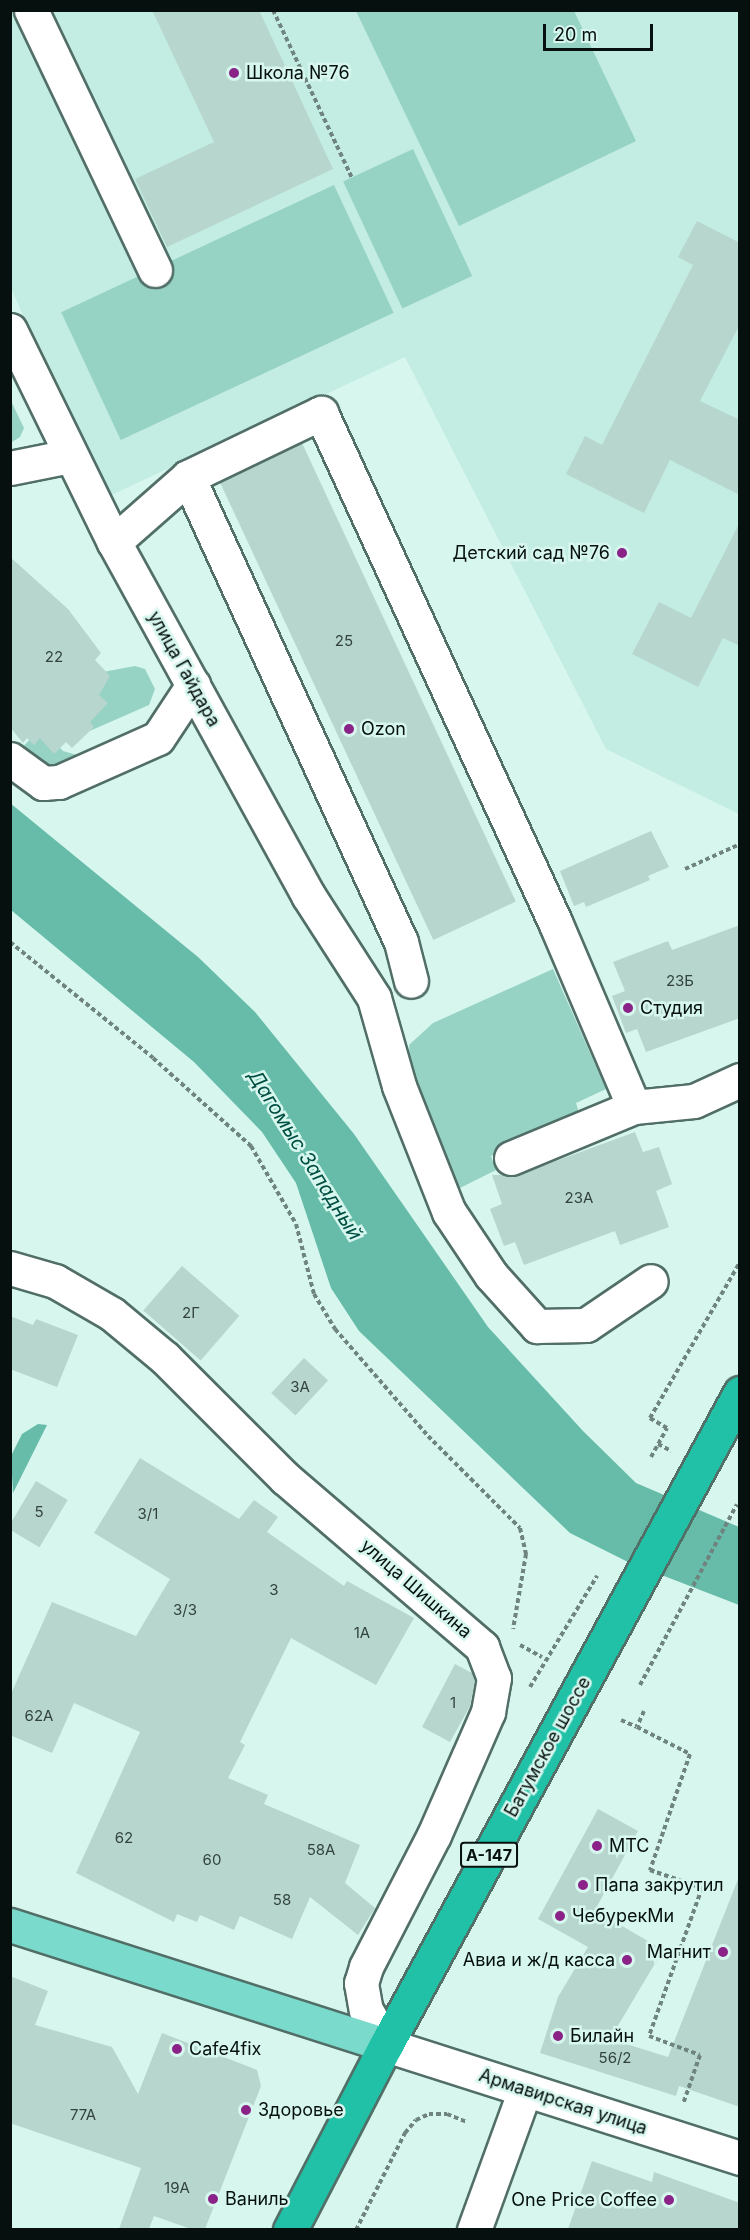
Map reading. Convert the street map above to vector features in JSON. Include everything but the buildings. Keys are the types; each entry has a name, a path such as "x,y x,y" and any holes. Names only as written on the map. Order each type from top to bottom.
{"highway":[{"name":"Батумское шоссе","path":"290,2229 386,2044 740,1392"}],"main road":[{"path":"10,1925 386,2044"}],"street":[{"path":"31,10 154,270"},
{"name":"улица Гайдара","path":"10,330 114,542 308,895 374,998 399,1086 449,1212 491,1275 537,1326 586,1325 651,1281"},
{"path":"114,542 188,477 321,413 555,922 634,1107"},
{"path":"10,468 70,456"},
{"path":"188,477 401,942 411,981"},
{"path":"10,759 43,783 59,782 158,738 193,685"},
{"path":"511,1158 634,1107 694,1101 740,1080"},
{"name":"улица Шишкина","path":"10,1268 55,1281 112,1314 165,1358 285,1478 482,1647 494,1678 488,1712 434,1835 366,1967 361,1983 366,2010 386,2044"},
{"name":"Армавирская улица","path":"386,2044 740,2158"},
{"path":"474,2229 525,2090"}],"path":[{"path":"273,10 352,178"},
{"path":"685,869 740,844"},
{"path":"10,942 153,1058 251,1146 296,1224 314,1294 334,1329 428,1436 520,1528 526,1554 511,1641 542,1657"},
{"path":"651,1457 667,1428 650,1419 740,1262"},
{"path":"640,1685 737,1504"},
{"path":"526,1695 542,1668"},
{"path":"637,1727 645,1711"},
{"path":"621,1720 690,1754 650,1870 702,1888 649,2036 700,2055 681,2111"},
{"path":"356,2229 405,2133 416,2120 429,2114 447,2114 466,2122"}],"shaded area":[{"path":"10,11 739,11 739,814 606,749 405,357 103,499 11,288"},
{"path":"356,11 574,11 636,141 459,226"},
{"path":"413,149 472,276 402,308 343,182"},
{"path":"334,185 394,313 121,440 61,312"},
{"path":"11,401 24,428 20,437 12,442"},
{"path":"135,666 145,669 155,689 149,705 85,733 76,677"},
{"path":"41,727 63,751 84,757 56,773 22,748"},
{"path":"553,969 606,1089 576,1103 580,1116 491,1156 496,1170 452,1192 411,1099 409,1045 433,1023"}],"water":[{"name":"Дагомыс Западный","path":"10,803 198,957 255,1012 354,1134 488,1327 583,1431 636,1483 739,1527 739,1605 628,1562 570,1533 359,1331 331,1288 296,1183 262,1132 194,1062 11,910"},
{"path":"38,1424 47,1425 13,1493 11,1456 22,1434"}],"place":[{"name":"Школа №76","path":"234,73"},
{"name":"Детский сад №76","path":"622,553"},
{"name":"Ozon","path":"349,729"},
{"name":"Студия","path":"628,1008"},
{"name":"МТС","path":"597,1846"},
{"name":"Папа закрутил","path":"583,1885"},
{"name":"ЧебурекМи","path":"560,1916"},
{"name":"Магнит","path":"723,1952"},
{"name":"Авиа и ж/д касса","path":"627,1960"},
{"name":"Билайн","path":"558,2036"},
{"name":"Cafe4fix","path":"177,2049"},
{"name":"Здоровье","path":"246,2110"},
{"name":"Ваниль","path":"213,2199"},
{"name":"One Price Coffee","path":"669,2200"}]}
